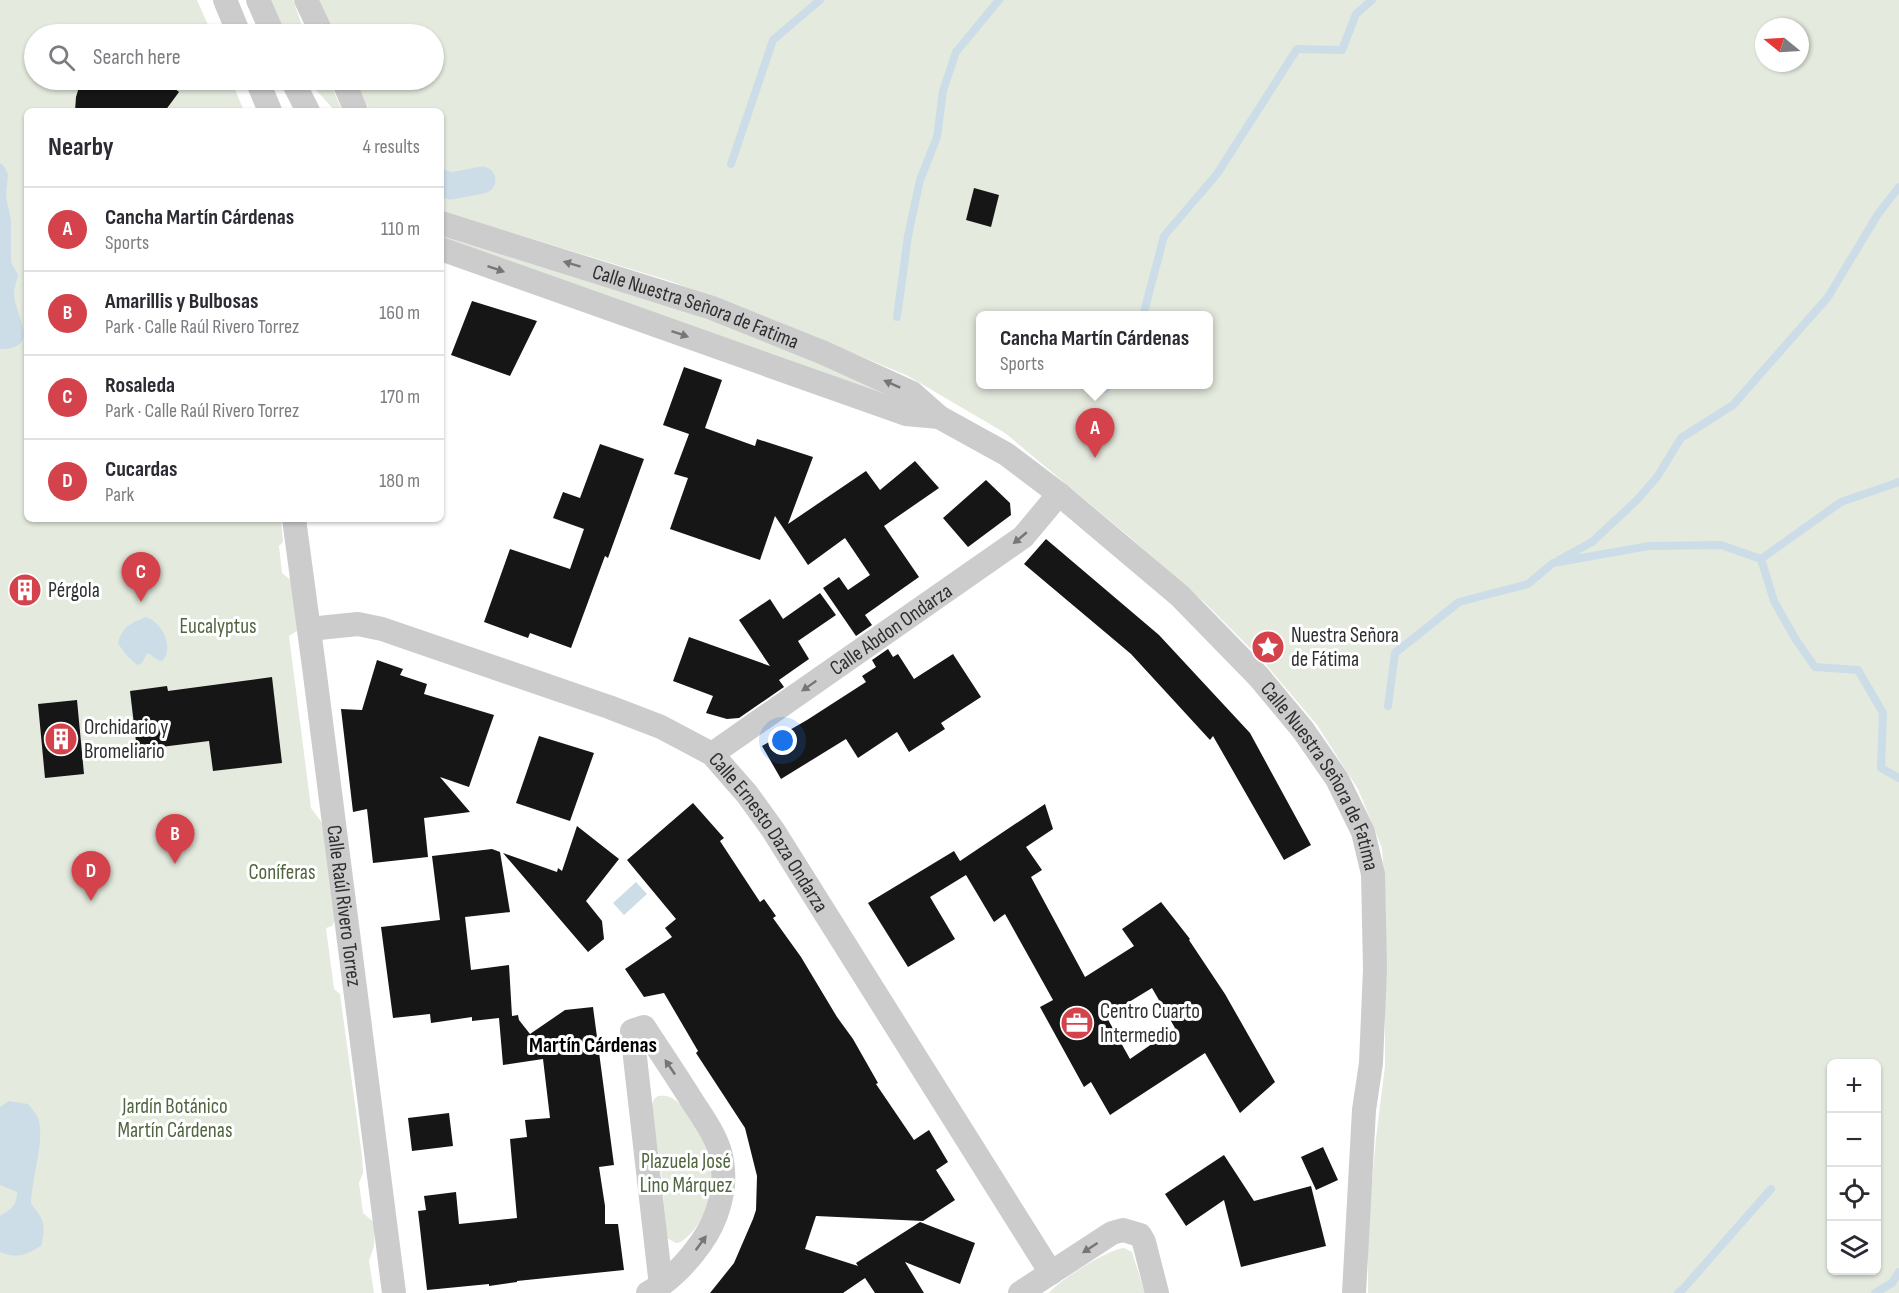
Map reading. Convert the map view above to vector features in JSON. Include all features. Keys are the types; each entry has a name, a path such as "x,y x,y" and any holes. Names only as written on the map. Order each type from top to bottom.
{"street":[{"path":"225,0 235,24"},
{"path":"258,0 269,24"},
{"path":"306,0 317,24"},
{"path":"261,90 269,108"},
{"path":"297,90 306,108"},
{"path":"347,90 355,108"},
{"name":"Calle Nuestra Señora de Fatima","path":"444,224 712,308 824,353 912,393 939,417 1006,454 1059,494 1180,596 1258,677 1303,730 1337,779 1363,832 1373,874 1375,969 1371,1063 1364,1110 1354,1293"},
{"name":"Calle Nuestra Señora de Fatima","path":"444,250 906,414 939,417"},
{"name":"Calle Abdon Ondarza","path":"712,754 1023,537 1059,494"},
{"name":"Calle Raúl Rivero Torrez","path":"294,522 394,1293"},
{"name":"Calle Ernesto Daza Ondarza","path":"309,629 358,624 382,629 609,707 661,727 712,754 747,794 773,830 1051,1273"},
{"path":"644,1027 706,1122 722,1161 723,1183 718,1209 707,1235 689,1260 655,1289 632,1031 644,1027"},
{"path":"1020,1293 1112,1233 1123,1230 1140,1235 1144,1242 1156,1293"}],"green space":[{"name":"Jardín Botánico Martín Cárdenas","path":"0,0 197,0 208,24 24,24 24,90 235,90 243,108 24,108 24,522 281,522 283,542 279,546 282,573 297,585 297,631 289,636 311,808 325,827 340,912 332,926 326,928 334,989 340,994 362,1156 363,1173 359,1183 363,1213 375,1223 374,1246 369,1261 374,1293 0,1293"},
{"path":"264,0 293,0 301,24 274,24"},
{"path":"319,0 1899,0 1899,1293 1368,1293 1368,1226 1385,1066 1385,887 1382,848 1358,789 1317,725 1262,660 1205,603 1005,433 908,376 841,348 670,281 444,212 444,108 369,108 360,90 444,90 444,24 330,24"},
{"path":"316,90 333,90 341,108 332,108"},
{"path":"444,235 600,283 769,340 911,404 767,352 444,243"},
{"name":"Plazuela José Lino Márquez","path":"658,1096 669,1097 677,1101 683,1109 702,1140 710,1167 710,1191 703,1215 690,1234 681,1242 676,1243 667,1238 661,1169 651,1109 654,1099"},
{"path":"1124,1248 1132,1252 1145,1293 1049,1293 1054,1287 1085,1266"}],"water":[{"path":"0,163 8,174 6,197 11,220 11,262 18,275 14,294 23,337 20,344 13,348 0,349"},
{"path":"146,617 162,630 167,643 166,656 162,661 147,653 142,663 138,665 118,643 128,626"},
{"path":"636,882 647,894 624,915 613,903"},
{"path":"9,1101 28,1104 40,1124 31,1204 43,1224 43,1239 41,1246 26,1254 16,1256 0,1252 0,1216 13,1207 17,1197 17,1192 0,1185 0,1107"}],"building":[{"path":"78,90 176,90 179,92 167,108 75,108"},
{"path":"974,188 999,195 991,227 966,220"},
{"path":"472,301 537,321 510,376 451,355"},
{"path":"684,367 722,380 705,428 755,446 757,439 813,457 788,524 866,471 880,490 915,461 939,488 884,526 919,577 865,615 872,625 856,636 823,588 839,577 848,590 870,575 845,538 808,565 775,516 760,560 670,529 688,478 674,474 689,434 663,425"},
{"path":"600,444 644,459 608,558 605,556 571,648 530,633 528,638 484,622 510,549 570,569 584,529 553,518 563,492 580,498"},
{"path":"986,480 1010,503 1011,515 968,547 943,518"},
{"path":"1046,539 1159,635 1250,733 1311,845 1284,860 1213,736 1210,740 1131,654 1024,564"},
{"path":"820,593 836,615 798,641 809,659 779,680 784,687 739,718 727,719 706,713 713,696 673,681 689,637 770,666 739,620 770,599 783,619"},
{"path":"888,649 893,657 898,654 914,679 953,654 981,697 941,723 945,729 909,752 897,732 858,758 846,739 781,779 762,746 866,682 862,676 876,667 872,660"},
{"path":"377,660 403,669 400,675 427,684 424,694 494,715 469,787 440,777 470,812 424,818 428,857 373,863 367,809 353,812 341,709 362,710"},
{"path":"272,677 282,763 213,771 209,741 137,750 130,691 167,686 168,691"},
{"name":"Orchidario y Bromeliario","path":"77,700 84,774 45,778 38,704"},
{"path":"539,736 594,753 570,821 516,803"},
{"path":"693,803 724,838 720,841 760,902 764,899 776,916 773,918 801,957 853,1039 878,1083 876,1084 914,1140 929,1130 948,1162 936,1170 955,1200 923,1221 816,1216 805,1249 858,1266 856,1263 920,1222 975,1243 960,1284 905,1262 924,1293 875,1293 865,1278 843,1293 710,1293 734,1263 756,1210 757,1176 745,1128 696,1053 698,1051 664,993 644,997 625,969 672,937 665,928 676,919 627,860"},
{"path":"1045,804 1053,829 1026,847 1042,870 1031,877 1085,977 1134,946 1122,929 1161,902 1190,939 1225,994 1275,1082 1240,1113 1205,1053 1110,1115 1091,1082 1084,1087 1040,1007 1053,1000 1005,914 994,922 966,875 930,897 955,939 908,967 868,903 954,851 960,861","holes":["1152,988 1175,1028 1130,1059 1106,1016"]},
{"path":"577,826 619,859 586,901 602,921 604,939 588,952 503,853 557,872 558,868 562,871"},
{"path":"492,849 500,852 510,912 465,917 471,970 509,965 512,1016 518,1015 519,1020 530,1034 565,1010 593,1007 614,1165 599,1167 605,1206 605,1224 618,1224 624,1270 489,1286 489,1284 427,1290 418,1211 426,1210 424,1196 456,1192 459,1224 517,1218 510,1139 527,1137 525,1120 550,1118 543,1059 503,1065 499,1018 472,1021 472,1017 431,1023 430,1014 393,1018 381,927 440,920 432,856"},
{"path":"449,1113 453,1146 412,1151 408,1118"},
{"path":"1323,1147 1338,1180 1316,1190 1301,1157"},
{"path":"1224,1155 1254,1201 1311,1186 1326,1246 1241,1267 1224,1200 1186,1226 1165,1194"}],"waterway":[{"path":"731,164 773,40 820,0"},
{"path":"897,317 908,236 920,180 937,137 943,91 956,52 999,0"},
{"path":"1144,311 1164,236 1217,174 1297,49 1342,50 1356,14 1372,0"},
{"path":"444,184 451,186 482,180"},
{"path":"1559,560 1592,542 1637,500 1657,477 1681,438 1733,405 1828,297 1878,214 1899,187"},
{"path":"1388,706 1395,653 1459,602 1528,584 1553,563 1649,546 1721,545 1761,559 1841,502 1899,482"},
{"path":"1761,559 1774,601 1796,640 1815,667 1858,670 1883,713 1881,768 1899,778"},
{"path":"1678,1293 1771,1189"},
{"path":"1875,1293 1892,1283 1899,1272"}],"place":[{"name":"Cancha Martín Cárdenas","path":"1095,458"},
{"name":"Pérgola","path":"25,590"},
{"name":"Rosaleda","path":"141,602"},
{"name":"Nuestra Señora de Fátima","path":"1268,647"},
{"name":"Orchidario y Bromeliario","path":"61,739"},
{"name":"Amarillis y Bulbosas","path":"175,864"},
{"name":"Cucardas","path":"91,901"},
{"name":"Centro Cuarto Intermedio","path":"1077,1023"}],"district":[{"name":"Martín Cárdenas","path":"593,1044"}],"park label":[{"name":"Eucalyptus","path":"218,626"},
{"name":"Coníferas","path":"282,872"}]}
